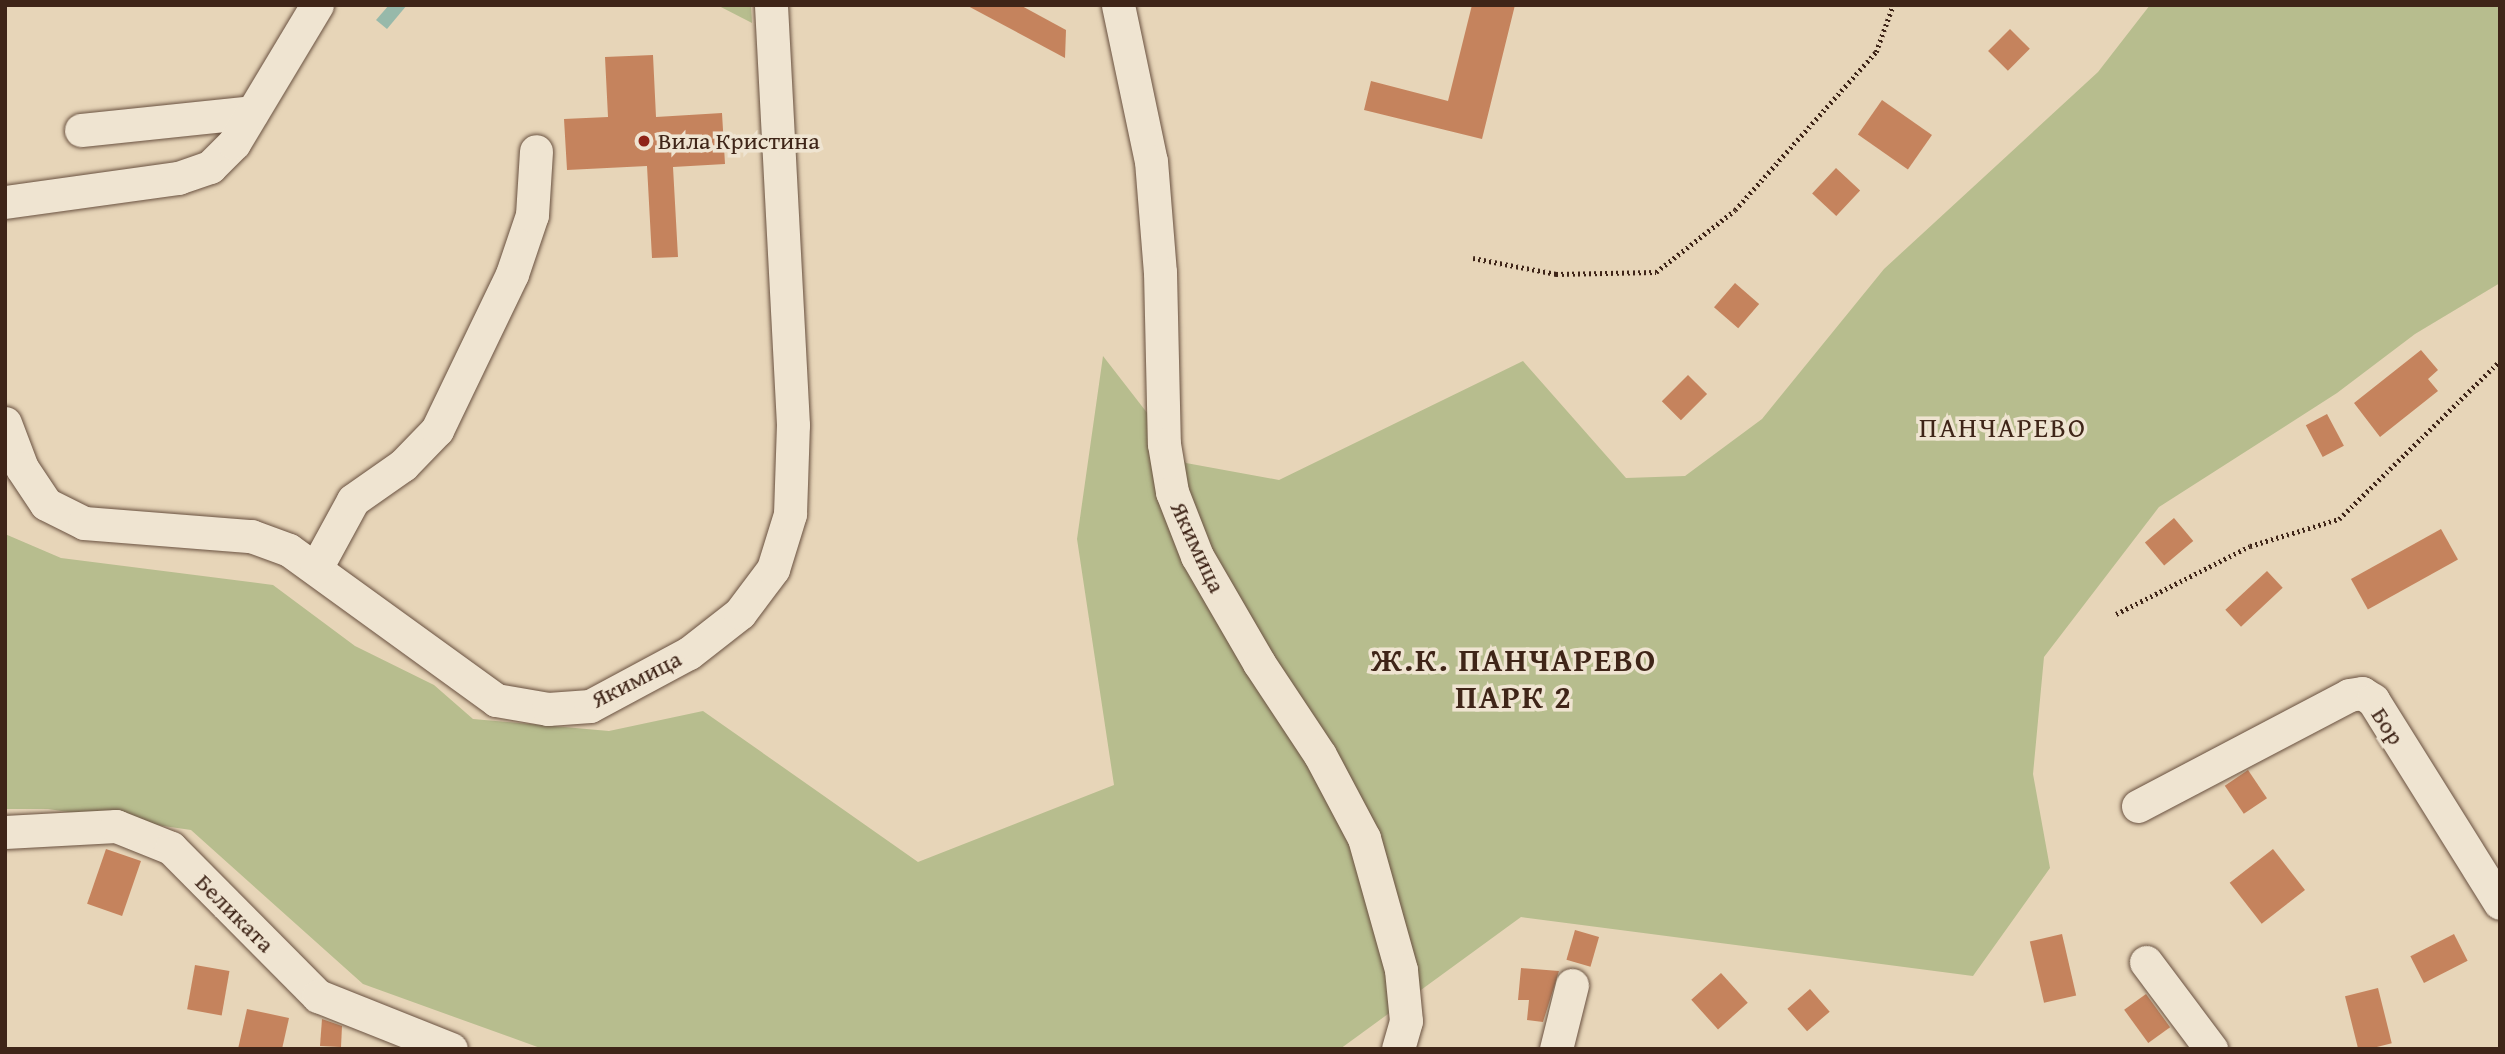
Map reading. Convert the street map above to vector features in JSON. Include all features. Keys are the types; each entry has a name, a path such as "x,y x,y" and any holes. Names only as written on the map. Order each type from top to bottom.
{"street":[{"path":"5,202 178,178 210,167 234,143 317,5"},
{"name":"Якимица","path":"5,423 22,468 46,504 84,523 251,536 289,550 496,700 548,709 590,706 689,653 740,614 773,569 790,514 794,468 771,5"},
{"name":"Якимица","path":"1118,5 1151,161 1160,272 1164,444 1172,492 1197,556 1259,663 1320,755 1364,838 1401,970 1406,1021 1398,1049"},
{"path":"80,130 251,112"},
{"path":"316,568 353,500 403,465 437,429 512,274 531,215 536,151"},
{"name":"Бор","path":"2138,806 2349,695 2362,693 2373,701 2500,903"},
{"name":"Беликата","path":"5,832 116,826 171,848 318,996 451,1049"},
{"path":"2146,962 2211,1049"},
{"path":"1556,1049 1572,985"}],"path":[{"path":"1473,258 1556,274 1656,272 1735,210 1876,52 1893,5"},
{"path":"2116,614 2250,546 2339,519 2500,361"}],"green space":[{"path":"717,5 751,5 752,23"},
{"path":"2150,5 2500,5 2500,283 2415,334 2337,393 2159,507 2044,657 2033,774 2050,868 1973,976 1521,917 1340,1049 543,1049 363,984 191,830 48,809 5,809 5,534 61,558 273,585 355,646 434,685 473,719 609,731 703,711 918,862 1114,785 1077,539 1103,356 1186,463 1279,480 1523,361 1626,478 1685,476 1762,419 1884,269 2098,72"}],"shaded area":[{"path":"389,5 407,5 387,29 376,20"}],"building":[{"path":"966,5 1020,5 1066,30 1065,58"},
{"path":"1472,5 1515,5 1482,139 1364,110 1371,81 1448,101"},
{"path":"2010,29 2030,49 2008,71 1988,51"},
{"name":"Вила Кристина","path":"653,55 656,117 722,113 725,164 673,167 678,257 652,258 647,166 567,170 564,119 608,117 605,57"},
{"path":"1882,100 1932,135 1908,169 1858,134"},
{"path":"1836,168 1860,191 1836,216 1812,194"},
{"path":"1735,283 1759,304 1738,328 1714,307"},
{"path":"2421,350 2438,370 2428,379 2438,391 2380,437 2354,403"},
{"path":"1688,375 1707,394 1681,420 1662,401"},
{"path":"2327,414 2344,446 2323,457 2306,425"},
{"path":"2174,518 2193,541 2164,565 2145,542"},
{"path":"2441,529 2458,560 2368,610 2351,579"},
{"path":"2267,571 2283,588 2241,627 2225,610"},
{"path":"2248,770 2267,798 2244,814 2225,786"},
{"path":"106,849 141,861 122,916 87,904"},
{"path":"2273,849 2305,890 2262,924 2230,883"},
{"path":"1575,930 1599,937 1590,967 1566,960"},
{"path":"2062,934 2076,995 2044,1003 2030,941"},
{"path":"2454,934 2468,961 2424,983 2410,956"},
{"path":"195,965 229,971 222,1015 187,1009"},
{"path":"1521,968 1559,971 1543,1022 1527,1020 1529,1000 1518,1000"},
{"path":"1721,973 1748,1003 1718,1029 1691,1000"},
{"path":"2378,988 2392,1043 2358,1049 2345,996"},
{"path":"1810,989 1830,1012 1807,1031 1787,1009"},
{"path":"2146,994 2170,1027 2148,1043 2124,1010"},
{"path":"247,1009 289,1018 282,1049 238,1049"},
{"path":"322,1019 342,1026 341,1047 320,1046"}],"place":[{"name":"Вила Кристина","path":"644,141"}],"district":[{"name":"ПАНЧАРЕВО","path":"2003,427"},
{"name":"Ж.К. ПАНЧАРЕВО ПАРК 2","path":"1514,680"}]}
